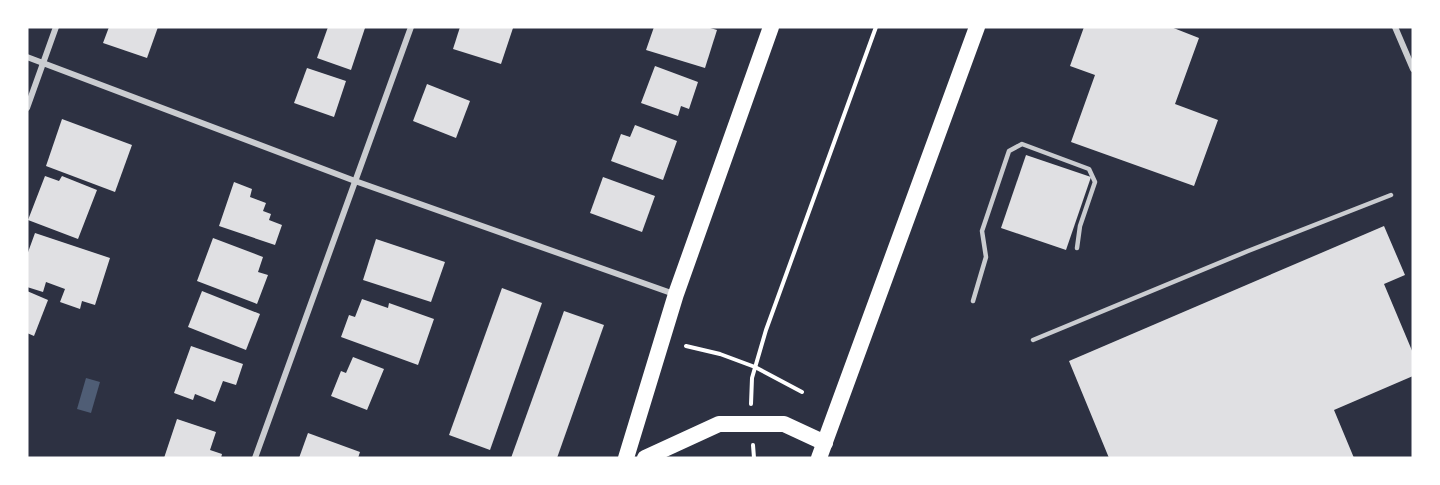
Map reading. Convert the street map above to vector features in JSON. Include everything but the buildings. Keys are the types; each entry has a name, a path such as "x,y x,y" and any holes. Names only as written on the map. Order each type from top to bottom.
{"highway":[{"path":"626,458 676,294 771,27"},
{"path":"645,458 719,424 784,424 822,450 976,27"}],"street":[{"path":"27,108 56,27"},
{"path":"255,458 411,27"},
{"path":"1395,27 1413,69"},
{"path":"27,57 355,181 676,294"}],"lane":[{"path":"973,301 987,257 982,231 1009,151 1022,144 1089,169 1095,182 1080,226 1077,248"},
{"path":"1033,340 1391,195"}],"path":[{"path":"750,411 752,378 766,330 876,27"},
{"path":"686,346 720,354 755,367 802,392"}],"water":[{"path":"86,378 100,382 91,413 77,409"}]}
